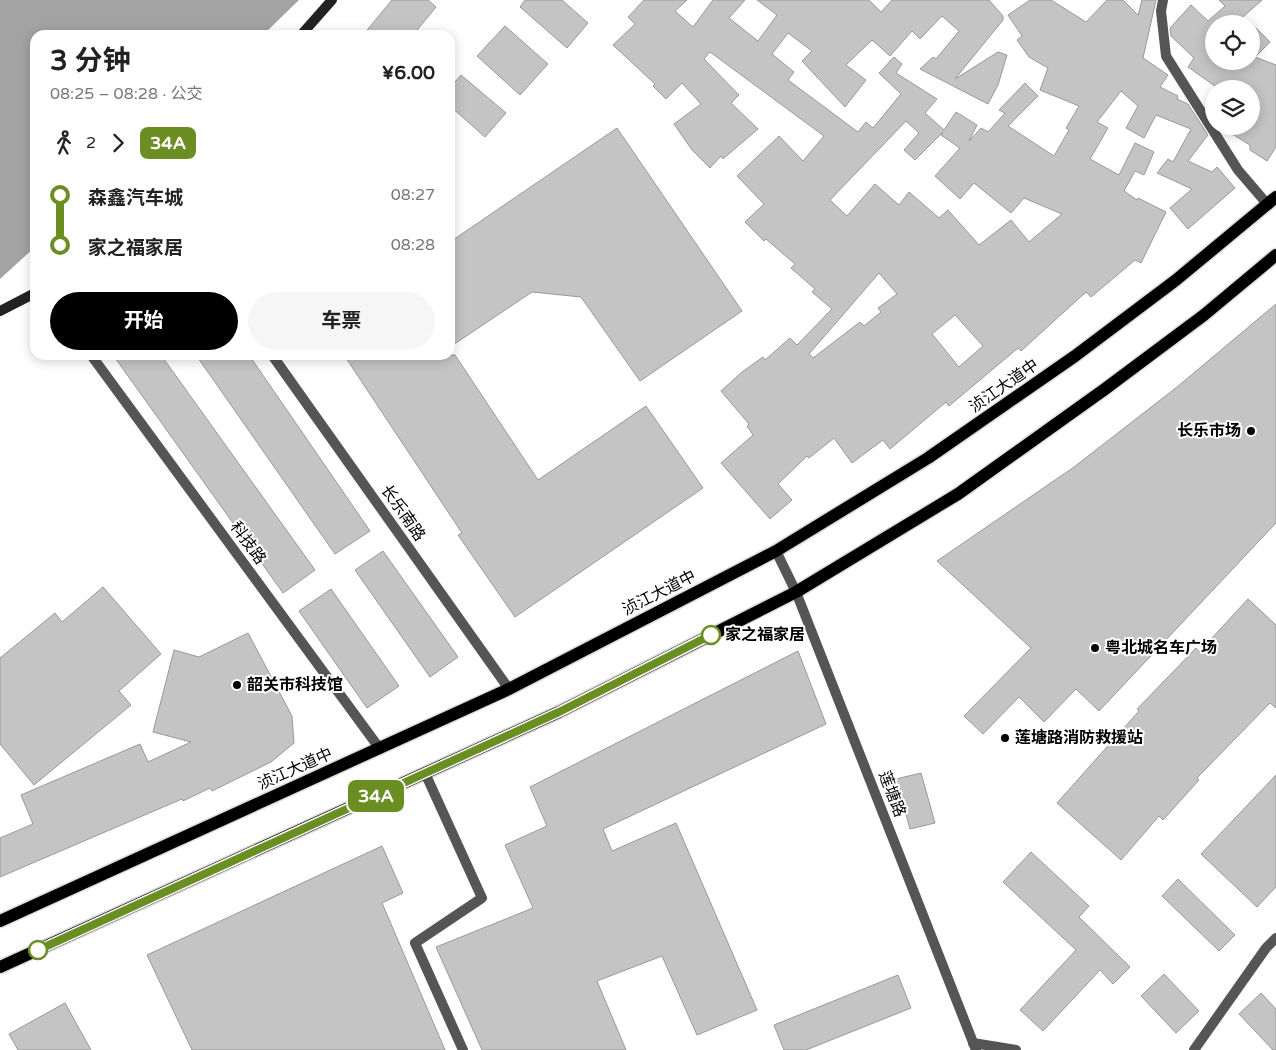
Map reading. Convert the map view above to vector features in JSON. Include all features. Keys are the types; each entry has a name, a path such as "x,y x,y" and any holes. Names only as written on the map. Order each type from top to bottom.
{"main road":[{"name":"浈江大道中","path":"0,922 509,689 776,551 928,458 1075,356 1176,280 1272,201"},
{"path":"0,967 559,712 796,592 958,494 1105,389 1204,315 1276,256"}],"street":[{"path":"305,30 332,0"},
{"path":"1163,0 1161,11 1166,56 1238,170 1272,201"},
{"path":"0,311 30,296"},
{"name":"科技路","path":"96,360 380,749"},
{"name":"长乐南路","path":"276,360 509,689"},
{"name":"莲塘路","path":"776,551 796,592 975,1047"},
{"path":"425,773 482,898 415,943 463,1050"},
{"path":"1194,1050 1266,948 1276,938"},
{"path":"975,1047 1016,1050"}],"shaded area":[{"path":"0,0 299,0 268,30 30,30 30,252 0,279"}],"building":[{"path":"392,0 428,0 436,7 417,30 367,30"},
{"path":"525,0 562,0 588,23 567,48 520,7"},
{"path":"644,0 687,0 675,11 693,27 713,0 745,0 729,18 758,41 777,15 757,0 869,0 881,12 892,0 989,0 1003,16 1003,20 955,79 998,52 1007,55 998,85 988,104 920,69 933,57 936,59 959,31 942,16 920,39 912,31 890,56 872,40 846,65 866,80 845,107 802,61 812,51 788,33 772,54 794,72 788,80 858,132 866,122 873,128 901,94 879,73 894,57 902,64 896,73 937,99 925,113 944,130 956,112 977,125 969,141 981,128 988,132 1005,113 999,110 1025,83 1038,96 1008,126 1054,156 1069,130 1066,128 1079,106 1040,90 1048,68 1029,57 1017,40 1022,36 1008,15 1030,0 1051,0 1086,22 1107,0 1123,0 1138,15 1142,0 1156,0 1143,58 1168,75 1160,87 1178,96 1177,99 1188,104 1205,130 1205,135 1208,135 1188,161 1212,172 1217,167 1235,188 1188,229 1170,208 1192,189 1157,173 1168,159 1173,162 1191,129 1156,115 1144,138 1126,128 1138,106 1121,91 1097,122 1108,128 1090,159 1119,175 1135,143 1154,152 1144,175 1135,171 1124,191 1137,200 1138,198 1166,212 1141,263 1135,260 1091,297 1086,292 1021,351 1018,348 949,406 946,402 890,449 883,440 852,463 834,438 809,458 807,456 778,484 792,500 770,519 721,463 753,435 747,426 749,424 721,391 742,372 763,357 765,360 790,338 797,345 832,309 812,292 815,289 791,268 795,264 766,239 764,241 745,222 764,204 737,176 779,136 803,161 824,136 710,52 704,59 739,95 731,103 758,129 723,159 721,156 710,168 692,150 674,124 701,104 682,83 666,99 653,86 655,84 613,45 635,24 628,17","holes":["906,121 919,133 904,150 915,160 943,132 941,135 960,148 935,176 960,199 974,183 1011,213 1024,198 1062,214 1029,242 1011,220 979,245 948,210 939,218 909,192 899,205 875,184 847,216 830,200","879,273 897,294 878,308 881,312 864,326 860,322 813,358 809,354","955,315 983,346 959,367 932,334"]},
{"path":"1219,0 1262,0 1245,15 1215,15 1225,6"},
{"path":"1191,5 1205,18 1205,70 1260,70 1260,59 1276,65 1276,147 1267,161 1250,150 1250,145 1234,135 1260,135 1260,80 1206,80 1188,67 1194,58 1171,36 1170,28"},
{"path":"505,26 548,64 520,95 477,56"},
{"path":"1260,32 1270,42 1260,52"},
{"path":"461,75 506,113 485,137 455,110 455,82"},
{"path":"617,128 742,311 640,381 581,297 532,292 455,344 455,239"},
{"path":"1276,304 1276,523 1099,711 1076,689 1044,722 1019,697 983,734 964,716 1031,648 937,561 1074,467 1177,387"},
{"path":"455,355 538,480 646,406 703,488 515,617 458,535 462,533 347,360 455,360"},
{"path":"117,360 165,360 315,570 283,593"},
{"path":"199,360 252,360 370,531 335,554"},
{"path":"383,551 458,657 430,677 355,570"},
{"path":"103,587 161,654 119,691 131,705 34,785 0,744 0,658 55,613 62,622"},
{"path":"331,589 399,686 367,708 299,611"},
{"path":"1248,599 1276,625 1276,708 1270,703 1197,778 1199,780 1163,820 1159,816 1121,860 1057,803 1139,711 1137,709 1196,648 1199,652"},
{"path":"248,633 292,716 294,743 271,762 212,791 210,788 183,801 182,799 0,877 0,838 33,824 21,795 140,744 148,762 191,742 153,732 174,650 199,657"},
{"path":"798,651 826,724 603,829 612,851 676,823 757,1010 697,1035 662,956 597,981 626,1050 482,1050 436,947 533,908 505,845 547,826 530,787"},
{"path":"921,773 935,823 910,829 896,779"},
{"path":"1276,775 1276,887 1257,907 1201,854"},
{"path":"382,846 403,893 382,903 445,1050 192,1050 147,955"},
{"path":"1031,852 1089,906 1079,917 1130,967 1113,984 1100,970 1043,1031 1020,1010 1076,950 1003,882"},
{"path":"1178,879 1235,935 1219,951 1162,896"},
{"path":"1164,974 1199,1011 1176,1033 1141,996"},
{"path":"898,975 911,1008 806,1050 784,1050 774,1025"},
{"path":"1261,993 1276,1009 1276,1050 1273,1050 1239,1014"},
{"path":"65,1003 91,1050 18,1050 9,1034"}],"bus line":[{"name":"34A","path":"38,950 559,712 711,635"}],"place":[{"name":"长乐市场","path":"1251,431"},
{"name":"家之福家居","path":"711,635"},
{"name":"粤北城名车广场","path":"1095,648"},
{"name":"韶关市科技馆","path":"237,685"},
{"name":"莲塘路消防救援站","path":"1005,738"}]}
